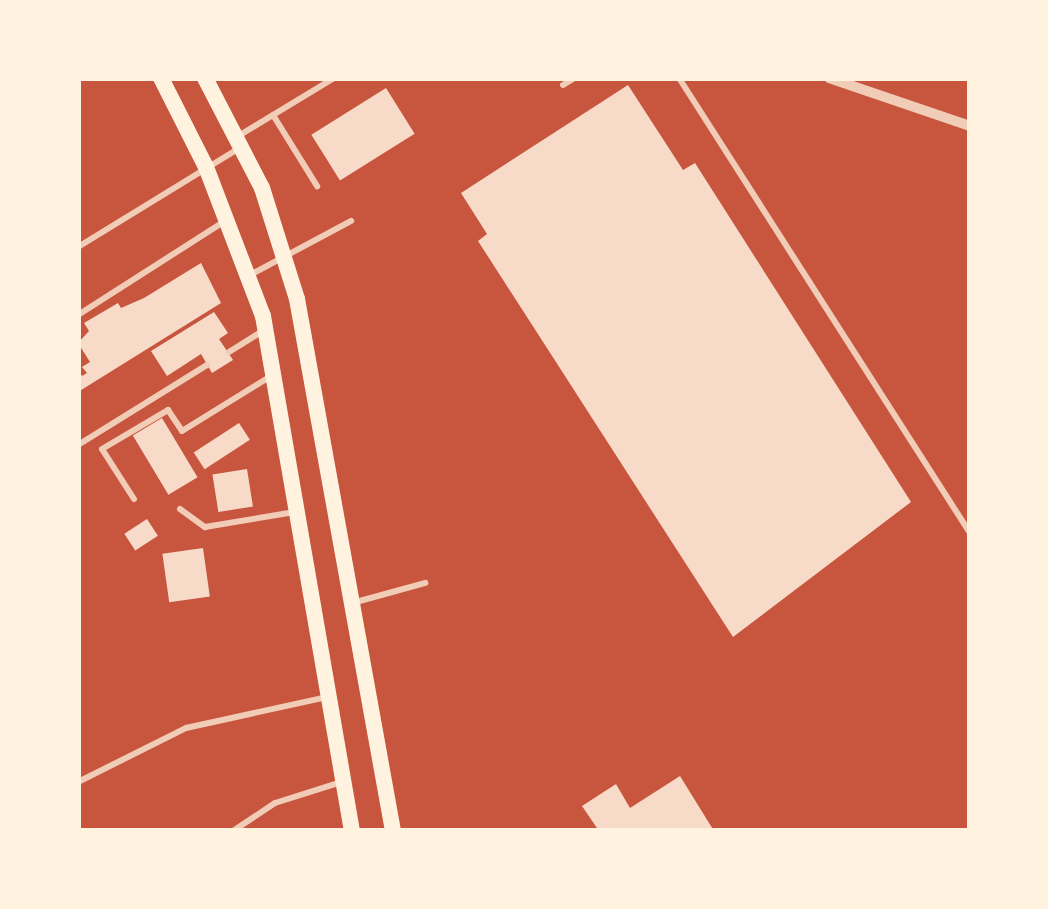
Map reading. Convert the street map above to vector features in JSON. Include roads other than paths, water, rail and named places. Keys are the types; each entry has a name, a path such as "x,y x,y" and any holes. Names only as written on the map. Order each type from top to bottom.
{"main road":[{"path":"161,78 228,219 266,330 352,831"},
{"path":"205,78 262,188 297,299 393,831"}],"street":[{"path":"829,78 970,126"}],"lane":[{"path":"78,248 334,78"},
{"path":"563,85 574,78"},
{"path":"679,78 970,533"},
{"path":"273,115 317,186"},
{"path":"78,315 228,219"},
{"path":"248,276 350,221"},
{"path":"229,352 266,330"},
{"path":"78,445 207,365"},
{"path":"134,499 103,449 168,410 182,431 274,374"},
{"path":"180,509 205,527 298,512"},
{"path":"352,603 425,583"},
{"path":"78,782 186,728 331,696"},
{"path":"233,831 275,803 344,781"}]}
